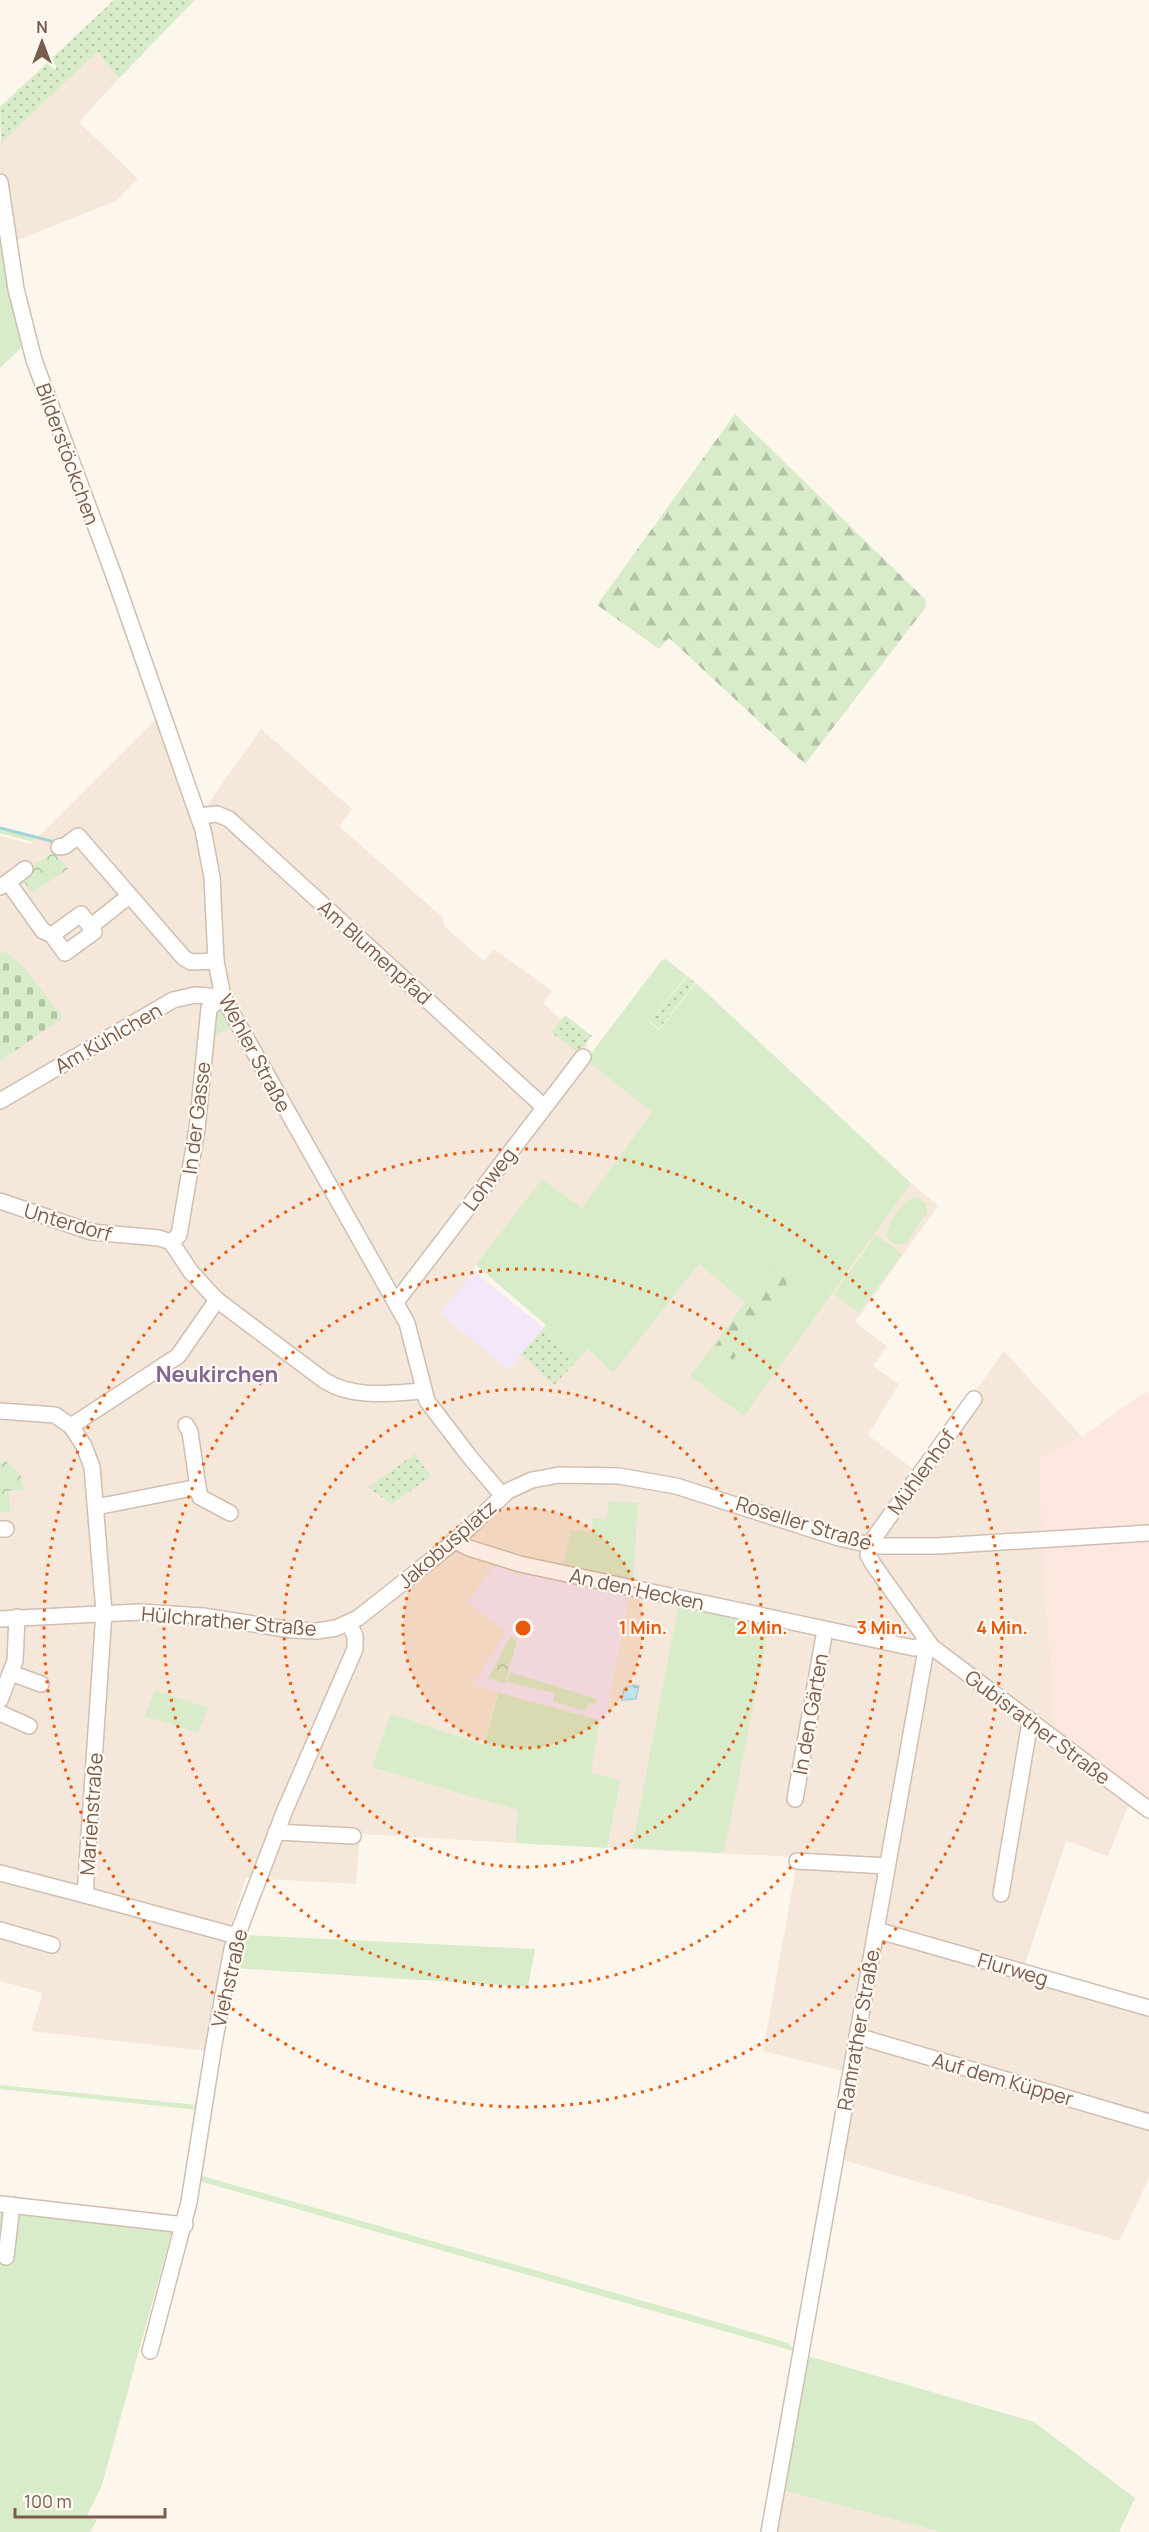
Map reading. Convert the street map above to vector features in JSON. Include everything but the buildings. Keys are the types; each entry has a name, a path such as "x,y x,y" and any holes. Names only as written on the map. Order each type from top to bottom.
{"street":[{"name":"Bilderstöckchen","path":"0,183 16,288 34,360 165,718"},
{"name":"Wehler Straße","path":"165,718 199,816 211,866 216,961 223,997 396,1302 411,1331 418,1363"},
{"name":"Am Blumenpfad","path":"199,816 220,814 229,819 544,1107"},
{"path":"59,847 65,846 78,836 186,960 194,963 216,961"},
{"path":"25,869 4,885 43,931 52,935 65,953 94,932 81,914 52,935"},
{"path":"90,927 129,896"},
{"name":"Am Kühlchen","path":"0,1101 173,1000 195,995 223,997"},
{"name":"In der Gasse","path":"171,1242 179,1234 197,1130 209,1008 223,997"},
{"name":"Lohweg","path":"396,1302 583,1057"},
{"name":"Unterdorf","path":"0,1201 91,1232 159,1238 171,1242"},
{"path":"171,1242 191,1272 217,1300 317,1377 340,1389 361,1394 423,1391"},
{"path":"0,1411 55,1415 71,1426 181,1354 217,1300"},
{"name":"Jakobusplatz","path":"349,1623 455,1541 502,1495 430,1404 423,1391 418,1363"},
{"name":"Mühlenhof","path":"869,1545 974,1399"},
{"path":"186,1425 190,1432 200,1497 230,1513"},
{"name":"Marienstraße","path":"71,1426 90,1460 105,1612 85,1895 237,1936"},
{"name":"Roseller Straße","path":"502,1495 524,1482 547,1476 592,1474 628,1477 701,1492 832,1536 869,1545 948,1545 1149,1533"},
{"path":"96,1507 198,1486"},
{"name":"An den Hecken","path":"455,1541 520,1564 914,1648 927,1644"},
{"path":"869,1545 868,1555 871,1562 927,1644"},
{"name":"Hülchrather Straße","path":"0,1619 105,1612 203,1616 292,1630 324,1630 349,1623"},
{"path":"0,1700 15,1661 17,1617"},
{"name":"Viehstraße","path":"150,2351 185,2225 225,1984 237,1936 276,1832 356,1647 355,1636 349,1623"},
{"name":"In den Gärten","path":"795,1799 825,1630"},
{"name":"Gubisrather Straße","path":"927,1644 1149,1810"},
{"name":"Ramrather Straße","path":"769,2532 927,1644"},
{"path":"11,1673 41,1684"},
{"path":"0,1713 29,1726"},
{"path":"1001,1894 1030,1722"},
{"path":"276,1832 353,1836"},
{"path":"797,1861 887,1866"},
{"path":"0,1873 85,1895"},
{"path":"0,1930 52,1945"},
{"name":"Flurweg","path":"876,1930 1149,2008"},
{"name":"Auf dem Küpper","path":"857,2036 1149,2122"},
{"path":"6,2257 6,2204 185,2225"}],"shaded area":[{"path":"97,52 119,78 79,122 138,179 116,201 13,242 0,225 0,139 1,142"},
{"path":"158,717 190,810 205,808 261,729 352,809 339,826 442,917 445,927 484,961 494,949 552,991 543,1003 588,1045 580,1055 652,1112 582,1209 542,1179 473,1270 578,1358 587,1349 613,1372 699,1264 745,1303 825,1303 911,1183 938,1206 855,1322 887,1346 873,1366 899,1384 868,1435 917,1472 1004,1351 1082,1437 1039,1459 1133,1794 1108,1856 1066,1841 1021,1976 1149,2011 1149,2178 1119,2241 840,2159 855,2074 763,2051 798,1857 607,1848 621,1781 591,1773 497,1694 484,1745 391,1713 517,1810 515,1843 360,1834 356,1884 246,1878 227,1937 206,2051 31,2031 43,1993 0,1981 0,836 31,844"},
{"path":"474,1272 544,1328 508,1370 440,1313"},
{"path":"1146,1391 1149,1394 1149,1806 1055,1736 1042,1546 1039,1459 1082,1437"},
{"path":"497,1561 520,1577 526,1570 630,1593 605,1722 473,1685 504,1634 503,1629 467,1602"},
{"path":"782,2490 941,2532 774,2532"}],"green space":[{"path":"114,0 195,0 119,78 97,52 1,143 0,107"},
{"path":"0,225 24,345 0,368"},
{"path":"735,414 925,599 926,607 805,764 669,638 659,649 597,605"},
{"path":"0,827 37,837 33,842 0,833"},
{"path":"54,852 68,869 32,893 19,875"},
{"path":"5,951 23,966 63,1018 0,1061 0,954"},
{"path":"666,959 687,976 649,1022 659,1030 696,983 911,1183 744,1416 690,1376 745,1303 699,1264 613,1373 588,1349 578,1359 544,1328 546,1325 476,1265 542,1179 582,1208 652,1112 586,1060 662,960"},
{"path":"688,976 695,983 659,1029 650,1021"},
{"path":"216,1010 223,1012 233,1027 208,1039"},
{"path":"565,1015 592,1036 578,1053 551,1032"},
{"path":"917,1197 927,1204 927,1213 906,1244 893,1244 887,1236 893,1218 902,1206"},
{"path":"876,1235 902,1254 859,1313 834,1294"},
{"path":"772,1269 789,1281 733,1360 715,1346"},
{"path":"544,1328 578,1359 554,1385 521,1354"},
{"path":"415,1454 431,1477 391,1504 368,1487"},
{"path":"6,1461 21,1476 24,1490 9,1491 10,1512 0,1512 0,1462"},
{"path":"608,1501 638,1503 633,1582 563,1567 571,1530 592,1533 593,1518 607,1519"},
{"path":"679,1603 770,1622 724,1853 632,1848"},
{"path":"511,1636 517,1639 505,1684 488,1678"},
{"path":"510,1672 597,1699 595,1705 589,1703 586,1711 553,1702 555,1693 507,1682"},
{"path":"155,1690 208,1708 198,1733 145,1716"},
{"path":"498,1693 600,1720 591,1773 621,1780 607,1848 515,1843 517,1810 372,1767 391,1713 484,1745"},
{"path":"243,1935 535,1949 528,1987 233,1968"},
{"path":"0,2085 198,2105 197,2110 0,2089"},
{"path":"199,2175 714,2321 788,2343 797,2352 199,2181"},
{"path":"0,2201 175,2220 102,2485 77,2532 0,2532"},
{"path":"805,2355 1034,2422 1135,2498 1119,2532 941,2532 782,2490"},
{"path":"87,2516 97,2520 90,2532 77,2532"}],"water":[{"path":"639,1686 636,1699 622,1700 624,1688"}],"waterway":[{"path":"0,828 51,841"}],"district":[{"name":"Neukirchen","path":"217,1374"}]}
